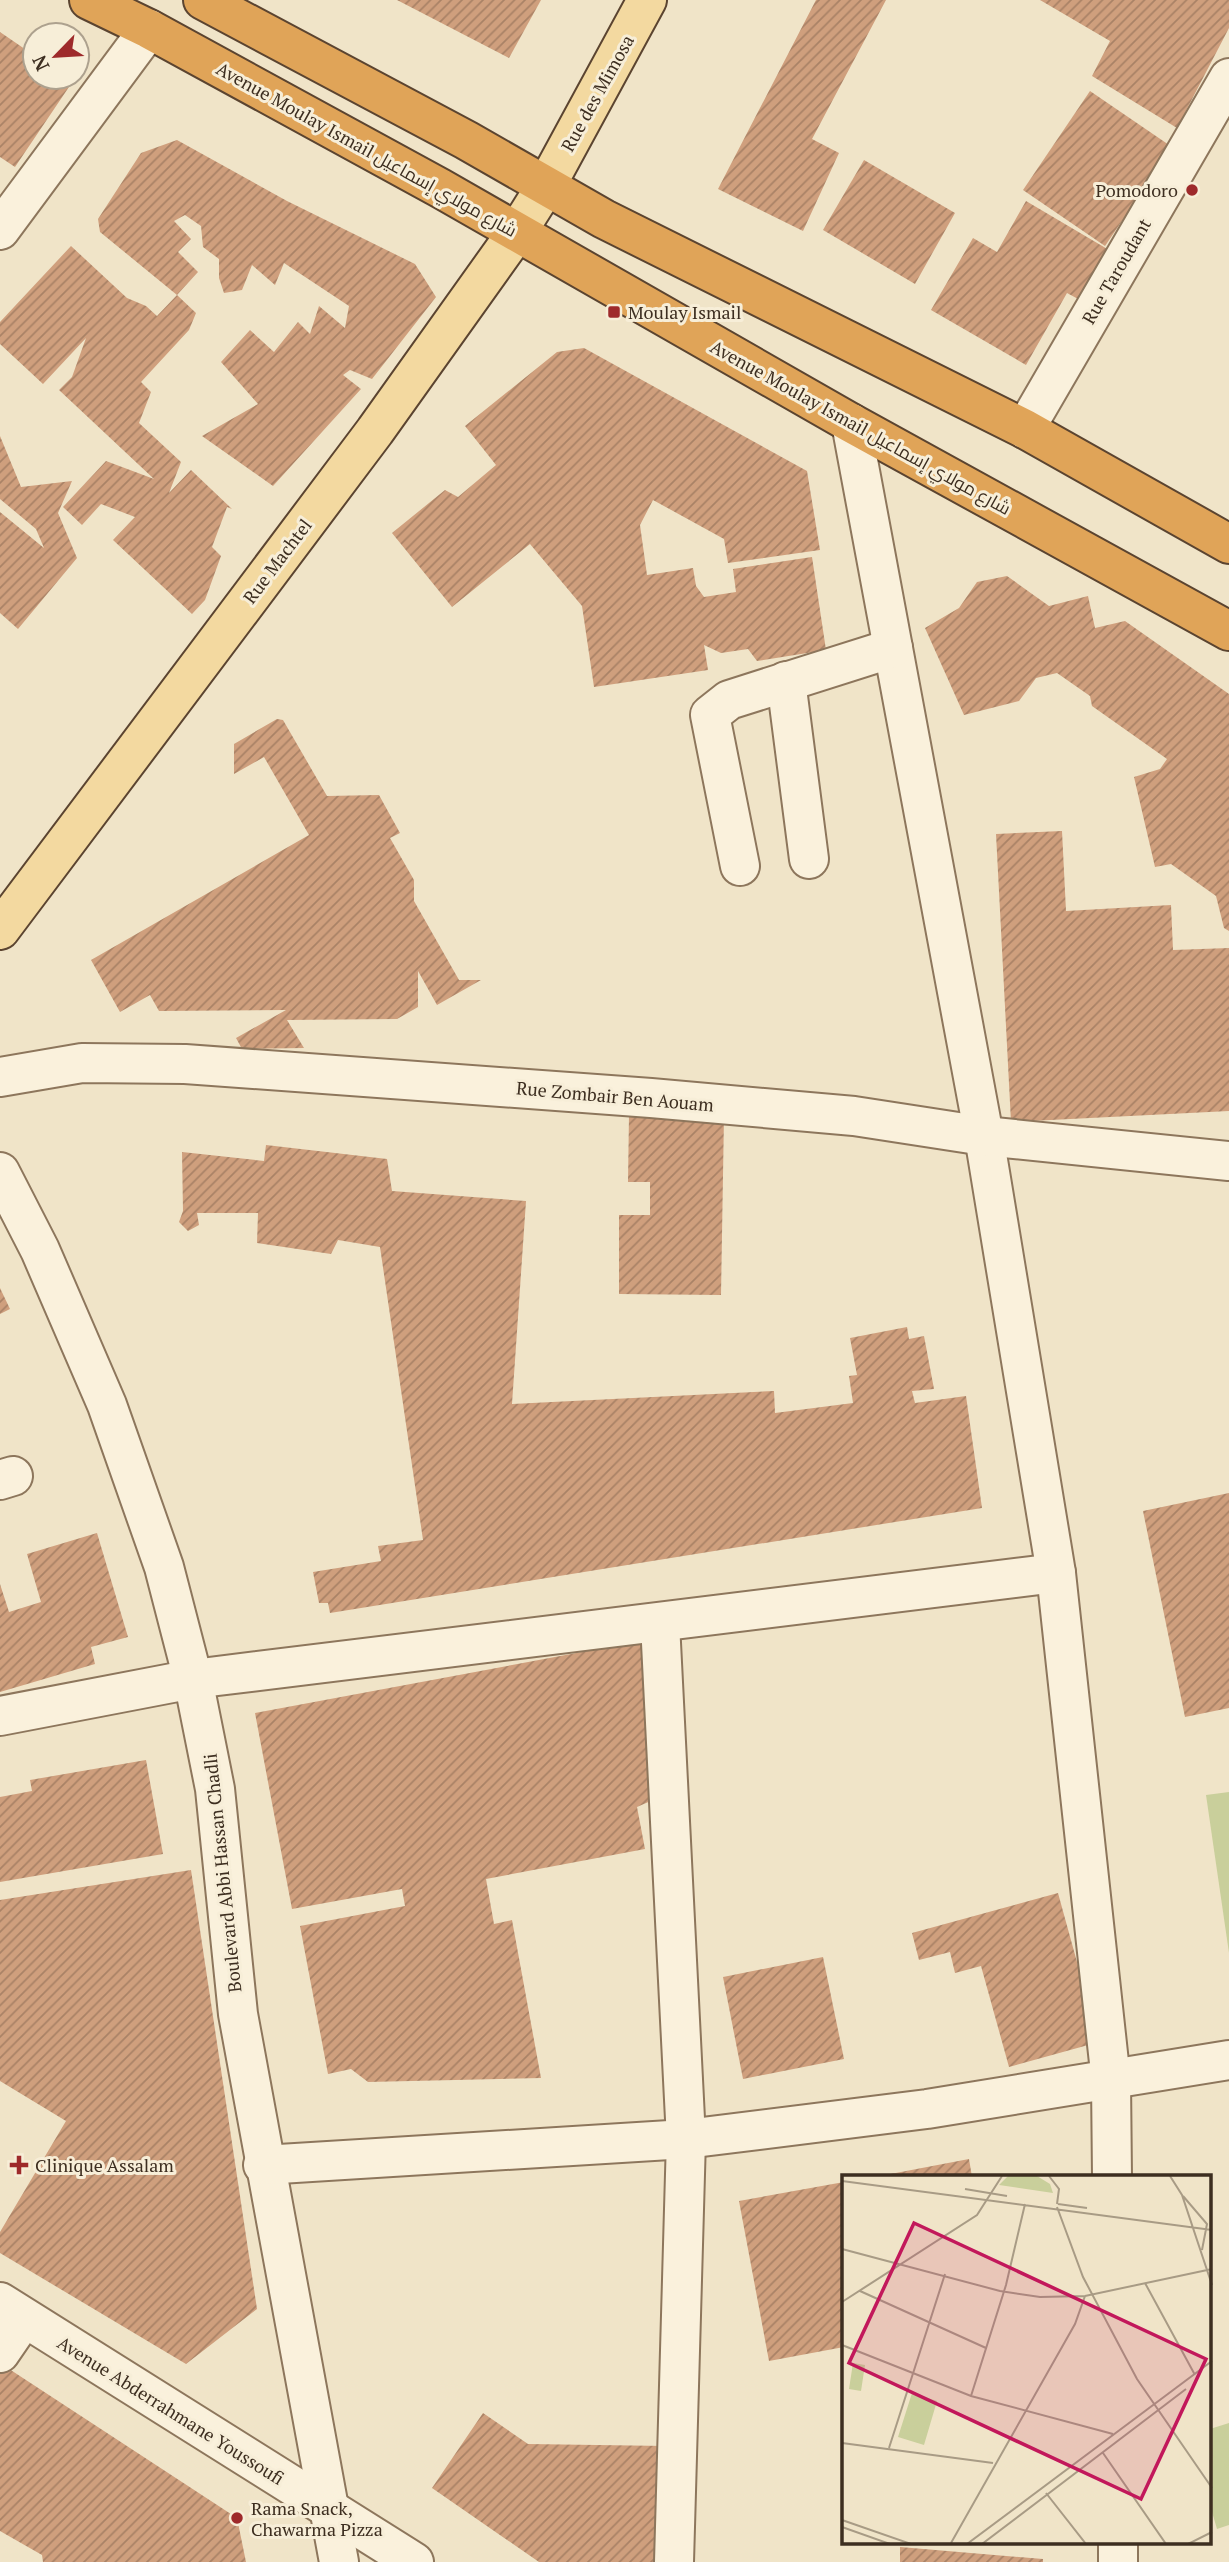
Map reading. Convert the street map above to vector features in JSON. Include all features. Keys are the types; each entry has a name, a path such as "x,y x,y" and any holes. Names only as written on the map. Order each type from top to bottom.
{"highway":[{"name":"Avenue Moulay Ismail شارع مولاي إسماعيل","path":"89,0 149,29 517,232 851,423 1229,631"},
{"path":"203,0 604,219 1025,429 1229,544"}],"main road":[{"name":"Rue des Mimosa","path":"546,186 648,0"},
{"name":"Rue Machtel","path":"0,930 375,431 517,232 546,186"}],"street":[{"path":"0,230 149,29"},
{"name":"Rue Taroudant","path":"1025,429 1229,78"},
{"path":"851,423 984,1136 1056,1573 1111,2081 1112,2175"},
{"path":"740,866 710,715 729,700 894,648"},
{"path":"786,681 809,859"},
{"name":"Rue Zombair Ben Aouam","path":"0,1077 82,1063 185,1064 651,1098 854,1116 984,1136 1229,1161"},
{"name":"Boulevard Abbi Hassan Chadli","path":"0,1172 40,1250 107,1405 160,1554 193,1679 215,1789 238,2014 263,2165 339,2562"},
{"path":"0,1716 193,1679 1056,1573"},
{"path":"660,1623 686,2139 674,2562"},
{"path":"263,2165 686,2139 1111,2081 1229,2060"},
{"path":"0,2353 12,2310"},
{"name":"Avenue Abderrahmane Youssoufi","path":"12,2310 414,2562"},
{"path":"1118,2544 1118,2562"}],"green space":[{"path":"1229,1792 1229,1953 1206,1795"},
{"path":"1229,2423 1229,2525 1217,2529 1212,2512 1212,2428"}],"building":[{"path":"397,0 541,0 509,58"},
{"path":"816,0 886,0 812,139 839,153 803,231 718,189"},
{"path":"1040,0 1229,0 1229,28 1177,128 1092,76 1110,41"},
{"path":"0,32 21,46 21,91 66,91 15,167 0,157"},
{"path":"1090,91 1172,147 1105,246 1023,190"},
{"path":"177,140 287,201 415,264 436,297 372,379 350,370 343,375 361,389 273,486 202,436 258,404 221,362 250,330 274,352 298,322 310,334 319,306 345,328 349,306 284,263 275,285 252,265 242,290 224,293 219,278 219,259 203,247 201,226 185,215 174,221 191,239 178,252 198,272 177,295 100,232 98,219 141,153"},
{"path":"864,160 955,213 915,284 823,230"},
{"path":"1026,201 1109,250 1080,300 1067,293 1026,365 931,310 973,238 997,252"},
{"path":"71,246 127,298 146,306 157,316 177,295 196,313 189,330 141,382 151,392 139,423 181,462 169,493 191,470 232,509 227,507 212,547 221,556 205,600 192,614 113,540 135,517 101,504 82,525 63,507 106,461 154,479 59,390 72,377 86,338 43,384 0,344 0,322"},
{"path":"584,348 807,471 820,550 728,563 724,539 653,500 640,525 647,575 693,568 696,586 704,597 736,592 733,569 812,557 826,650 757,661 748,649 721,653 704,645 708,670 594,687 582,606 530,544 452,607 392,533 445,490 458,497 496,465 465,426 557,352"},
{"path":"0,436 21,487 72,481 58,513 77,558 18,629 0,613 0,512 44,548 36,529 0,499"},
{"path":"1007,576 1049,606 1088,596 1095,628 1125,621 1229,694 1229,931 1224,928 1216,896 1171,864 1155,867 1134,777 1160,769 1167,759 1092,706 1090,696 1057,673 1036,678 1019,701 964,715 925,628 959,608 977,582"},
{"path":"277,719 283,720 327,796 379,795 400,833 390,838 414,880 414,901 459,980 481,980 437,1005 418,971 418,1007 397,1019 287,1020 304,1048 242,1049 236,1038 286,1010 159,1011 150,995 120,1012 91,960 309,835 264,757 234,774 234,744"},
{"path":"1062,831 1066,911 1171,905 1173,950 1229,948 1229,1111 1011,1122 996,834"},
{"path":"629,1115 724,1116 721,1295 619,1294 619,1215 650,1215 650,1182 628,1182"},
{"path":"266,1145 387,1159 392,1191 526,1201 512,1404 774,1391 775,1413 853,1403 849,1376 857,1375 850,1338 907,1327 909,1339 924,1336 934,1389 912,1391 915,1403 966,1396 982,1508 330,1613 328,1603 319,1603 313,1572 381,1561 378,1546 423,1540 380,1247 338,1240 331,1254 257,1243 258,1213 197,1213 199,1225 188,1231 179,1222 183,1211 182,1152 264,1161"},
{"path":"0,1288 10,1309 0,1314"},
{"path":"1229,1493 1229,1708 1185,1717 1143,1511"},
{"path":"97,1533 128,1637 91,1647 95,1664 0,1692 0,1584 9,1612 41,1602 27,1554"},
{"path":"646,1640 662,1796 637,1807 645,1849 486,1879 494,1924 512,1920 541,2078 368,2082 351,2069 328,2074 300,1926 405,1906 402,1889 292,1909 255,1713"},
{"path":"146,1760 163,1854 0,1882 0,1797 32,1791 30,1780"},
{"path":"191,1870 257,2309 186,2364 0,2253 0,2232 66,2121 0,2081 0,1900"},
{"path":"1058,1893 1099,2042 1009,2067 981,1966 955,1973 950,1952 919,1960 912,1933"},
{"path":"823,1957 844,2059 743,2079 723,1977"},
{"path":"969,2159 972,2175 885,2175"},
{"path":"842,2182 842,2347 769,2361 739,2201"},
{"path":"0,2363 237,2518 246,2562 43,2562 42,2555 0,2531"},
{"path":"483,2413 528,2444 666,2446 665,2562 539,2562 432,2488"},
{"path":"900,2547 1043,2559 1043,2562 900,2562"}],"place":[{"name":"Pomodoro","path":"1192,190"},
{"name":"Moulay Ismail","path":"614,312"},
{"name":"Clinique Assalam","path":"19,2165"},
{"name":"Rama Snack, Chawarma Pizza","path":"237,2518"}]}
